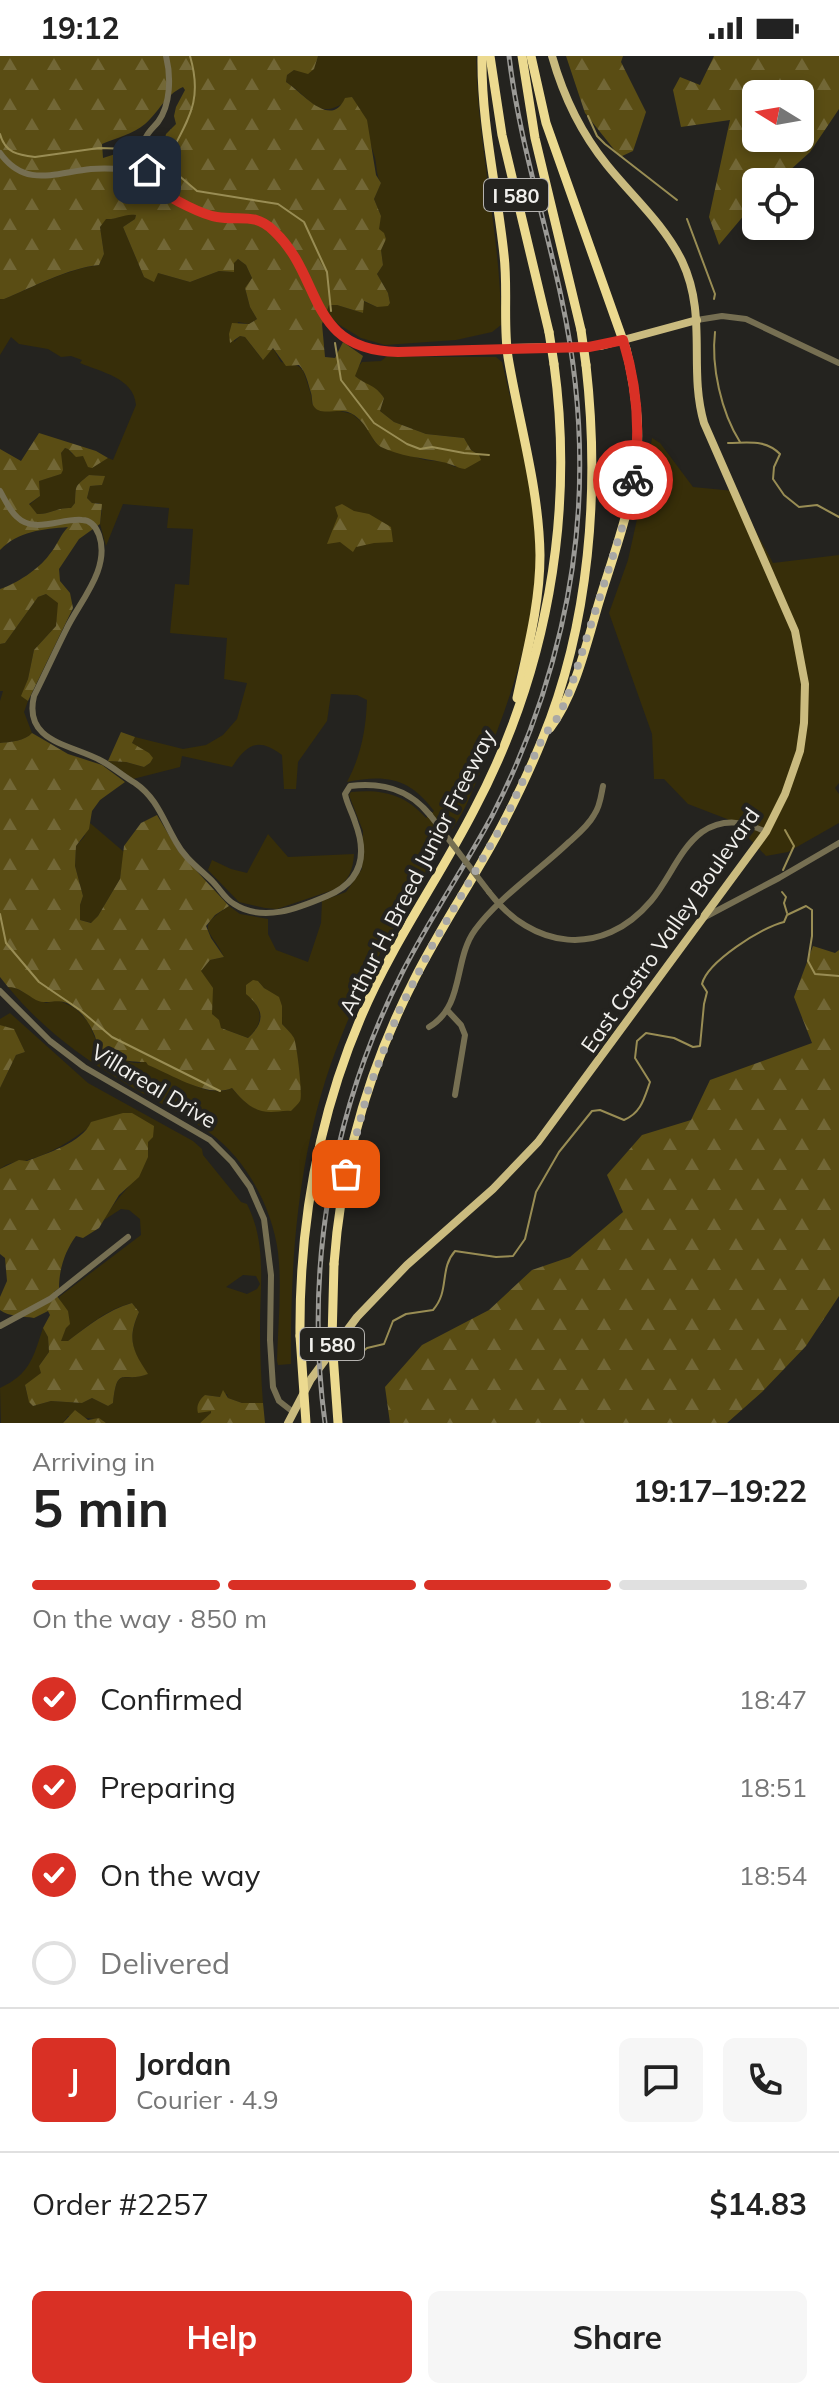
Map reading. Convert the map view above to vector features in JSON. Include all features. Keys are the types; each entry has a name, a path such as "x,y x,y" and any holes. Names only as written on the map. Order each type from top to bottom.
{"highway":[{"path":"482,56 486,134 505,262 507,348 536,506 540,552 533,622 508,736"},
{"name":"Arthur H. Breed Junior Freeway","path":"306,1423 300,1336 307,1210 321,1140 340,1073 381,974 468,821 508,736 538,646 555,554 561,460 554,364 502,135 490,56"},
{"name":"Arthur H. Breed Junior Freeway","path":"338,1423 332,1340 334,1264 348,1162 364,1103 384,1045 420,967 504,822 543,737 568,655 586,560 593,464 586,365 581,330 535,138 522,56"},
{"path":"531,56 546,123 623,340 637,412 637,445 631,491 577,670 559,716 543,737"}],"main road":[{"name":"East Castro Valley Boulevard","path":"288,1423 317,1370 380,1291 493,1189 538,1142 766,832 785,794 800,751 805,684 795,631 704,423 698,393 697,320 689,278 674,245 590,142 567,98 552,56"},
{"path":"507,348 589,347 697,320"}],"street":[{"path":"147,170 153,154 146,137 162,115 169,89 166,56"},
{"path":"0,153 9,165 25,175 47,176 93,169 147,170"},
{"path":"147,170 162,190 188,205 215,217 251,217 271,229 289,249 324,317 356,343 390,352 507,348"},
{"path":"697,320 722,316 746,319 839,363"},
{"path":"0,491 15,516 25,522 38,525 85,520 94,526 101,539 100,567 34,696 35,725 59,744 100,760 144,789 161,812 182,853 233,904 258,912 278,913 328,896 350,883 357,872 361,847 359,832 345,794 350,786 393,788 414,799 430,815 499,905 521,924 543,935 569,940 595,937 621,927 643,911 691,843 709,828 725,822 740,822 766,832"},
{"path":"429,1027 447,1010 456,989 467,943 477,927 588,824 598,806 603,786"},
{"path":"705,917 839,843"},
{"name":"Villareal Drive","path":"0,991 61,1050 84,1067 210,1140 241,1174 264,1219 271,1275 273,1387 279,1401 293,1412"},
{"path":"447,1010 461,1025 465,1035 455,1095"},
{"path":"0,1326 50,1299 128,1237"}],"shaded area":[{"path":"318,56 476,56 480,123 500,291 501,325 492,332 456,340 385,345 361,338 338,324 326,312 329,305 363,313 363,301 377,307 390,303 377,274 383,265 378,229 381,216 374,199 381,183 356,104 352,97 341,105 324,109 310,102 286,82 287,75 294,70 313,70"},
{"path":"136,215 135,219 123,227 144,277 158,273 190,282 219,271 234,272 233,263 238,259 246,265 252,278 245,288 257,319 249,324 238,322 234,342 240,336 245,337 262,359 273,348 281,362 302,370 312,404 352,414 370,429 374,441 381,447 455,467 479,455 471,450 464,438 426,434 394,422 380,411 384,398 355,376 362,362 381,361 386,357 496,357 502,362 532,501 535,583 522,655 508,701 465,808 363,987 341,1037 315,1116 295,1239 291,1364 278,1365 277,1361 280,1279 275,1235 263,1201 246,1170 210,1133 74,1050 46,1027 8,987 46,1003 58,1000 75,1008 88,1022 99,1047 121,1059 135,1063 148,1062 210,1091 232,1088 248,1104 260,1110 282,1110 297,1066 297,1055 295,1044 282,1024 279,1002 258,981 246,985 246,993 259,1010 257,1026 248,1038 221,1028 212,1014 212,988 200,971 210,960 224,957 208,925 229,906 240,914 268,919 268,934 276,950 308,962 321,923 322,901 346,892 362,869 363,831 349,795 351,792 373,791 401,798 426,818 434,811 416,791 396,781 374,779 347,782 362,742 365,721 367,700 357,695 331,694 327,721 298,762 296,789 284,789 282,755 260,745 248,748 232,767 182,756 180,767 133,779 108,761 144,767 150,763 132,743 135,737 183,749 206,745 223,735 237,719 247,683 224,679 227,638 170,633 175,584 189,585 193,529 167,528 169,508 123,504 106,546 100,524 102,510 99,503 92,503 87,498 90,486 102,485 104,476 89,475 81,482 71,508 37,514 29,505 40,496 38,481 61,474 61,453 65,448 97,464 108,458 113,460 136,405 134,396 123,382 80,363 82,360 19,344 11,337 0,355 0,299 63,274 99,265 104,254 100,227 105,219"},
{"path":"652,438 660,443 693,487 734,491 773,563 839,555 839,783 835,788 839,794 839,823 788,852 766,856 727,819 688,804 664,779 654,779 652,734 609,613 628,560"},
{"path":"46,594 59,603 56,626 34,650 22,695 28,701 24,712 32,733 13,742 0,743 0,701 3,691 0,691 0,644 5,643 38,597"},
{"path":"90,823 124,852 120,879 92,923 80,920 83,896 75,866 76,846"},
{"path":"268,834 288,857 354,854 350,874 336,889 277,909 239,902 208,870 212,860 247,873"},
{"path":"10,1013 88,1083 193,1141 241,1202 247,1204 260,1249 263,1403 242,1403 228,1398 227,1394 220,1397 205,1395 205,1411 212,1413 200,1423 106,1423 68,1416 63,1423 1,1423 0,1388 24,1371 43,1328 48,1337 49,1352 39,1366 42,1373 25,1386 33,1406 51,1401 82,1403 92,1398 108,1406 113,1403 119,1379 147,1374 133,1344 133,1330 139,1312 132,1303 106,1314 68,1341 60,1341 66,1328 68,1311 59,1297 141,1235 140,1219 129,1210 121,1209 104,1220 138,1175 148,1142 88,1128 46,1153 0,1169 0,1088 16,1055 25,1052 14,1030 0,1025 0,1019","holes":["243,1275 256,1276 260,1284 247,1294 226,1287"]}],"green space":[{"path":"0,56 318,56 314,69 308,74 294,70 287,75 286,82 324,110 339,107 345,98 352,97 367,120 376,175 381,183 374,199 381,216 379,229 386,239 381,250 383,265 377,274 390,303 377,307 364,301 363,313 329,305 322,324 325,357 335,358 343,342 363,356 355,376 381,393 384,398 380,411 394,422 426,434 464,438 481,460 465,469 395,453 377,444 354,415 316,409 299,365 286,366 273,348 263,360 245,337 240,336 230,343 232,323 249,324 257,319 245,288 252,278 246,265 238,259 234,263 234,272 219,271 190,282 158,273 154,282 144,277 123,227 136,215 106,219 100,227 104,254 99,265 63,274 0,299","holes":["183,87 185,90 176,107 176,124 166,134 163,147 146,177 138,170 146,158 146,151 125,151 103,158 102,144 140,127 171,94"]},
{"path":"566,56 623,56 621,62 646,112 633,151 620,157 585,113"},
{"path":"714,56 839,56 839,109 814,146 814,80 742,80 742,152 810,152 792,168 742,168 742,218 719,245 709,217 730,120 681,127 673,90 680,77 700,85"},
{"path":"39,433 96,451 108,458 92,468 88,467 83,456 76,457 65,448 61,453 61,474 39,481 40,496 29,504 37,514 71,508 81,482 89,475 105,476 102,485 90,486 87,498 92,503 102,504 100,524 79,539 59,569 60,581 70,593 73,608 28,701 21,696 34,650 56,626 58,603 46,594 38,597 5,643 0,644 0,589 20,580 39,566 68,527 23,535 0,550 0,449 21,461"},
{"path":"342,504 369,514 391,527 393,542 356,547 353,552 340,542 327,544 338,516 335,507"},
{"path":"121,732 135,737 132,743 149,753 153,758 150,763 144,767 108,761"},
{"path":"32,733 68,754 102,765 125,782 100,800 92,811 89,829 76,846 75,866 83,896 80,920 91,923 98,916 120,879 124,846 141,823 157,815 179,852 229,906 206,926 224,957 210,960 201,971 213,988 212,1014 219,1020 221,1028 248,1038 258,1026 259,1010 246,994 246,985 253,980 279,997 282,1024 294,1038 297,1050 300,1101 291,1111 259,1110 244,1101 232,1088 223,1091 201,1088 146,1062 115,1058 99,1048 88,1023 76,1009 67,1003 36,1000 8,987 0,977 0,743 13,742"},
{"path":"813,946 835,953 839,950 839,1296 806,1346 727,1423 390,1423 385,1387 422,1345 489,1310 532,1270 570,1257 623,1212 607,1175 642,1135 691,1120 710,1080 812,1043 794,997"},
{"path":"0,1025 14,1029 25,1052 16,1055 0,1088"},
{"path":"132,1113 154,1126 153,1137 148,1142 148,1157 139,1177 119,1195 99,1228 83,1238 76,1236 63,1260 59,1288 54,1292 68,1311 70,1324 61,1341 68,1341 106,1314 132,1303 139,1312 133,1330 133,1344 148,1374 120,1379 113,1403 108,1406 92,1398 82,1403 51,1401 33,1406 25,1385 41,1373 39,1366 49,1352 48,1337 43,1328 50,1315 48,1311 34,1318 0,1310 0,1297 7,1281 5,1258 0,1254 0,1169 19,1160 27,1161 54,1151 80,1136 91,1122"},
{"path":"223,1390 228,1398 242,1403 263,1403 265,1423 200,1423 211,1411 198,1413 200,1401 205,1395 220,1397"},
{"path":"75,1410 88,1420 99,1418 106,1423 63,1423"}],"waterway":[{"path":"166,163 194,100 194,73 190,56"},
{"path":"588,116 597,136 605,144 677,200"},
{"path":"0,134 13,152 35,157 99,148 131,149 165,164 197,191 278,204 304,222 327,272 331,311"},
{"path":"687,219 715,294 714,299"},
{"path":"715,332 719,388 740,442"},
{"path":"335,343 341,380 374,423 420,449 432,447 489,455"},
{"path":"728,443 756,443 774,449 780,454 773,479 784,495 799,507 817,505 839,517"},
{"path":"783,870 794,846 785,830"},
{"path":"782,892 786,897 787,913"},
{"path":"354,1359 367,1348 384,1344 393,1321 406,1314 433,1310 441,1295 447,1265 455,1251 496,1257 513,1256 525,1239 536,1192 559,1152 592,1111 600,1110 624,1120 641,1105 650,1082 635,1058 637,1041 646,1033 674,1038 693,1047 700,1046 707,992 702,984 706,975 724,956 806,906 812,910 808,961 815,974 839,976"},
{"path":"0,914 6,943 39,982 112,1037 220,1091"}],"railway":[{"path":"325,1423 319,1365 318,1307 330,1191 342,1134 378,1024 424,932 492,816 524,747 555,652 575,547 580,465 570,342 519,118 509,56"}],"way so far":[{"path":"346,1174 368,1091 399,1011 432,946 504,822 543,737 559,716 570,690 623,525 633,480"}],"route":[{"path":"147,170 162,190 188,205 215,217 251,217 271,229 284,242 328,322 362,346 398,352 589,347 623,340 637,412 633,480"}]}
